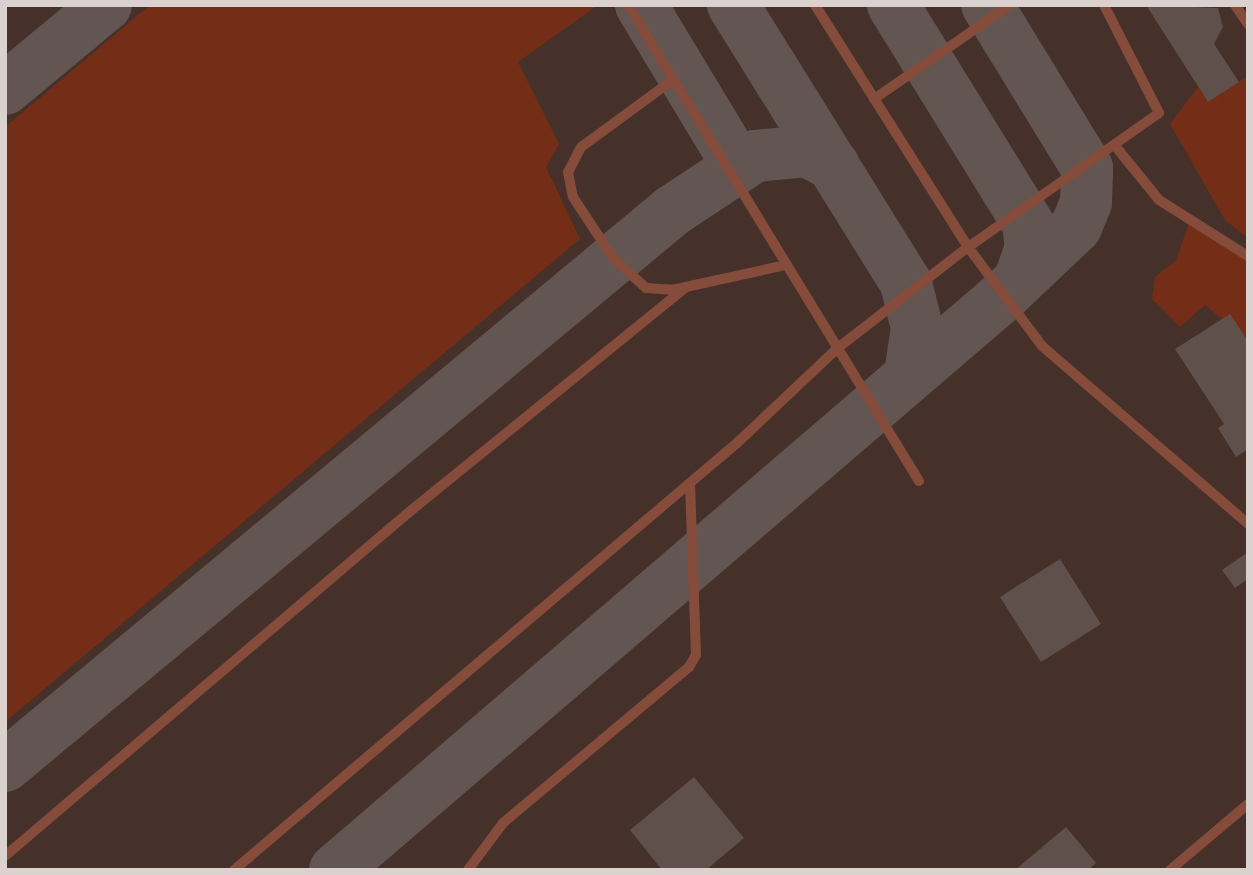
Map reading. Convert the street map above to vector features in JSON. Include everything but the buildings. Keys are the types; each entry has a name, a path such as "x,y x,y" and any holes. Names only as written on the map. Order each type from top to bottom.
{"lane":[{"path":"628,5 919,481"},
{"path":"815,5 968,247 1042,346 1248,524"},
{"path":"874,99 1010,5"},
{"path":"234,870 690,483 839,347 968,247 1154,119 1159,106 1104,5"},
{"path":"1236,5 1248,24"},
{"path":"674,79 586,142 568,172 573,197 630,278 660,291 685,288 786,265"},
{"path":"1116,147 1159,200 1248,256"},
{"path":"5,856 408,513 685,288"},
{"path":"468,870 503,822 689,667 696,655 690,483"},
{"path":"1170,870 1248,804"}],"shaded area":[{"path":"5,5 1248,5 1248,870 5,870"},
{"path":"150,5 598,5 518,62 559,144 546,167 580,239 5,722 5,127"},
{"path":"1248,76 1248,238 1225,220 1170,124 1198,87 1208,101"},
{"path":"1189,223 1248,259 1248,341 1205,305 1180,327 1152,299 1155,277 1176,260"}],"taxiway":[{"path":"5,89 106,5"},
{"path":"641,5 738,166"},
{"path":"733,5 906,283 917,328 910,374"},
{"path":"893,5 1028,224 1031,247 1020,279"},
{"path":"335,870 1003,296 1076,227 1086,202 1087,168 987,5"},
{"path":"5,766 672,211 755,156 807,151 833,165"}]}
